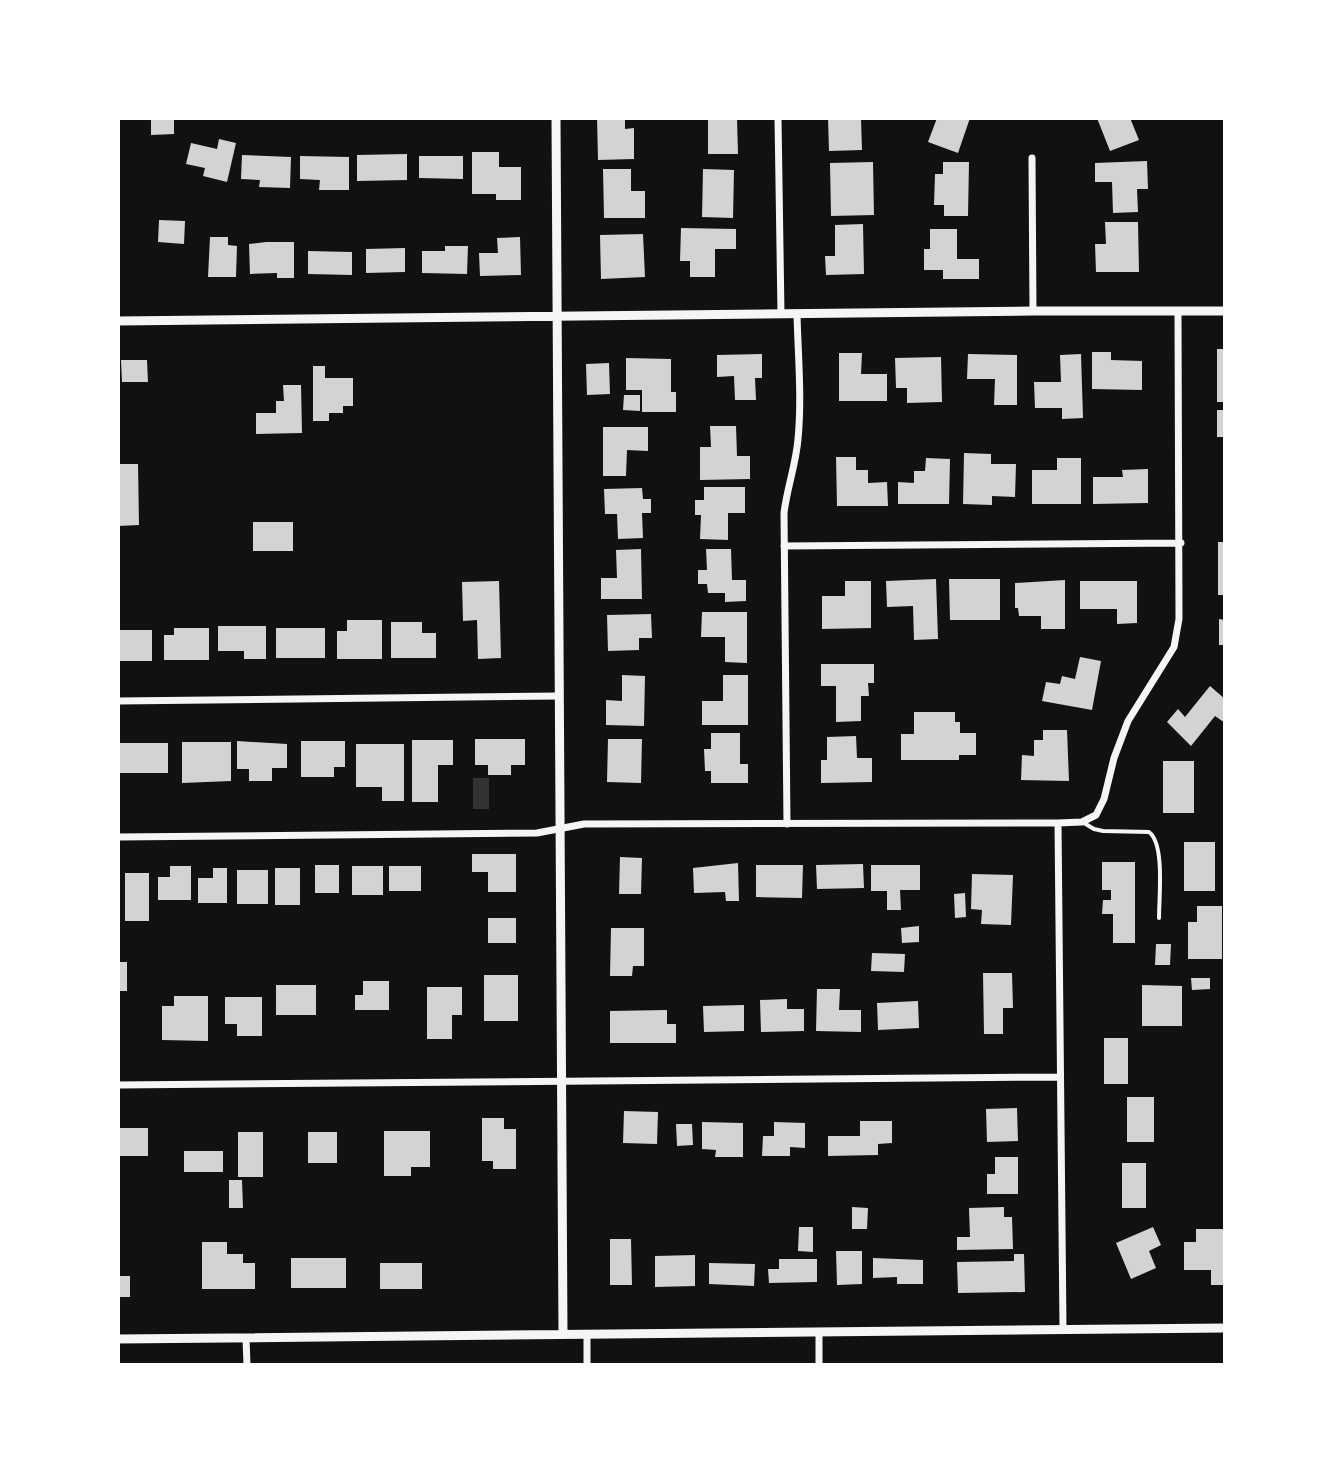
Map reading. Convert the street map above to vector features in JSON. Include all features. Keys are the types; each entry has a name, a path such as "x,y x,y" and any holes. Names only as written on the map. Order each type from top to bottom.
{"street":[{"path":"556,118 563,1334"},
{"path":"778,118 781,314"},
{"path":"1032,158 1033,311"},
{"path":"118,321 1225,311"},
{"path":"118,837 537,833 584,824 1082,822 1096,815 1104,799 1114,758 1128,721 1174,647 1179,619 1181,543 1178,312"},
{"path":"787,824 784,546 787,488 798,443 797,314"},
{"path":"784,546 1181,543"},
{"path":"118,701 559,696"},
{"path":"1058,823 1063,1328"},
{"path":"118,1085 1059,1077"},
{"path":"118,1339 1225,1328"},
{"path":"819,1332 819,1365"},
{"path":"587,1334 587,1365"},
{"path":"246,1338 247,1365"}],"lane":[{"path":"1082,822 1094,829 1149,832 1155,836 1159,849 1159,918"}],"shaded area":[{"path":"473,778 489,778 489,809 473,809"}],"building":[{"path":"151,118 174,118 174,134 151,135"},
{"path":"597,118 625,118 625,129 634,128 634,159 598,160"},
{"path":"708,118 737,118 738,154 708,154"},
{"path":"828,118 861,118 862,150 829,151"},
{"path":"937,118 970,118 958,153 928,142"},
{"path":"1097,118 1130,118 1139,140 1110,151"},
{"path":"219,139 236,143 227,182 203,176 205,168 186,164 191,143 217,149"},
{"path":"472,152 499,152 499,167 521,167 521,200 496,200 496,194 472,194"},
{"path":"407,154 407,180 357,181 357,155"},
{"path":"242,155 291,157 290,188 259,187 260,180 241,179"},
{"path":"300,156 349,157 349,190 319,190 320,180 300,179"},
{"path":"419,156 463,156 463,179 419,178"},
{"path":"1147,161 1148,189 1137,189 1138,212 1113,213 1112,182 1095,182 1095,163"},
{"path":"873,162 874,215 831,216 830,163"},
{"path":"943,162 969,162 968,216 944,216 944,205 934,205 935,174 943,174"},
{"path":"603,169 631,169 631,191 645,191 645,218 604,218"},
{"path":"703,169 734,170 733,218 702,217"},
{"path":"159,220 185,221 184,244 158,242"},
{"path":"1105,222 1138,222 1139,272 1096,272 1095,244 1106,244"},
{"path":"863,224 864,274 826,275 825,256 835,256 835,225"},
{"path":"681,228 736,229 736,249 715,249 715,277 690,277 690,261 680,261"},
{"path":"930,229 957,229 957,259 979,259 979,279 943,279 943,270 924,270 924,249 930,249"},
{"path":"643,234 645,277 601,279 600,235"},
{"path":"210,237 228,237 228,245 237,246 236,277 208,277"},
{"path":"520,237 521,275 480,276 479,253 498,253 497,238"},
{"path":"294,242 294,278 277,278 277,273 250,274 249,244"},
{"path":"445,246 468,246 467,274 422,273 422,251 445,251"},
{"path":"405,248 405,272 366,273 366,249"},
{"path":"308,251 352,252 352,275 308,274"},
{"path":"1217,349 1225,349 1225,402 1217,402"},
{"path":"1092,352 1111,352 1111,360 1142,361 1142,390 1092,389"},
{"path":"839,353 862,353 861,374 887,374 887,401 839,401"},
{"path":"762,354 762,378 755,378 756,400 735,400 734,376 717,377 717,355"},
{"path":"968,354 1017,355 1017,405 994,405 995,379 967,379"},
{"path":"1081,354 1083,418 1062,419 1062,408 1035,408 1034,382 1061,382 1060,355"},
{"path":"941,357 942,402 907,403 907,388 896,388 895,358"},
{"path":"626,358 671,359 671,392 676,392 676,412 642,412 642,390 626,390"},
{"path":"121,360 147,360 148,382 122,382"},
{"path":"609,363 610,394 587,395 586,364"},
{"path":"313,366 325,366 325,378 353,378 353,406 343,406 343,413 329,413 329,421 313,421"},
{"path":"283,385 301,385 302,433 256,434 256,413 276,413 276,401 284,401"},
{"path":"624,395 640,395 640,411 623,410"},
{"path":"1217,410 1225,410 1225,437 1217,437"},
{"path":"710,426 736,426 737,456 750,456 750,479 700,480 700,447 711,447"},
{"path":"603,427 648,427 648,451 627,450 626,476 603,476"},
{"path":"964,453 991,454 991,464 1016,464 1015,497 992,496 992,505 963,504"},
{"path":"836,457 856,457 856,470 868,470 868,483 887,482 888,506 837,506"},
{"path":"926,458 950,459 949,504 898,504 898,482 914,483 914,471 925,471"},
{"path":"1057,458 1081,458 1081,504 1032,504 1032,470 1057,470"},
{"path":"118,464 138,464 139,525 118,526"},
{"path":"1148,469 1148,503 1093,504 1093,477 1123,477 1122,470"},
{"path":"704,487 745,487 745,513 728,513 728,540 700,539 701,515 695,515 695,500 704,500"},
{"path":"642,488 643,499 651,499 651,513 642,513 643,538 618,539 617,514 605,514 604,489"},
{"path":"253,522 293,522 293,551 253,551"},
{"path":"1218,542 1225,542 1225,595 1218,595"},
{"path":"641,549 642,599 601,599 601,578 617,578 616,550"},
{"path":"706,549 731,549 732,580 746,580 746,601 725,602 725,593 708,593 707,584 698,584 698,570 707,570"},
{"path":"936,579 938,639 914,640 913,606 887,607 886,581"},
{"path":"949,579 1000,579 1000,620 950,620"},
{"path":"1065,580 1065,629 1041,629 1041,616 1019,616 1018,608 1015,608 1015,583"},
{"path":"499,581 501,658 478,659 477,620 463,621 462,582"},
{"path":"845,581 871,581 871,628 822,629 822,596 845,596"},
{"path":"1080,581 1137,581 1137,623 1117,624 1117,609 1080,609"},
{"path":"702,612 747,612 747,663 725,662 725,637 701,637"},
{"path":"651,614 652,638 639,638 639,650 608,651 607,615"},
{"path":"1219,619 1225,620 1225,645 1219,645"},
{"path":"347,620 382,620 382,659 337,659 337,631 347,631"},
{"path":"391,622 422,622 422,633 436,633 436,658 391,658"},
{"path":"218,626 266,626 266,659 244,659 244,651 218,651"},
{"path":"174,628 209,628 209,660 164,660 164,635 174,635"},
{"path":"276,628 325,628 325,658 276,658"},
{"path":"118,630 152,630 152,661 118,661"},
{"path":"1080,657 1101,661 1092,710 1042,701 1046,682 1060,684 1062,676 1075,679"},
{"path":"821,664 874,664 874,683 868,683 869,696 861,696 861,721 836,722 836,686 821,686"},
{"path":"622,675 645,676 644,726 606,725 606,700 622,701"},
{"path":"723,675 748,675 748,725 702,725 702,701 723,701"},
{"path":"1210,686 1225,699 1225,723 1215,716 1191,746 1167,722 1178,709 1185,717"},
{"path":"914,712 955,712 955,722 960,722 960,733 976,733 976,755 959,755 959,760 901,760 901,734 914,734"},
{"path":"1043,730 1067,730 1069,781 1021,780 1022,755 1034,756 1034,740 1043,740"},
{"path":"711,733 740,733 740,764 748,764 748,783 711,783 711,771 705,771 704,749 711,749"},
{"path":"856,736 857,758 872,758 872,782 821,783 821,760 827,760 827,737"},
{"path":"475,739 525,739 525,765 511,765 511,775 488,775 488,765 475,765"},
{"path":"608,739 642,739 641,783 607,782"},
{"path":"412,740 453,740 453,765 438,765 438,802 412,802"},
{"path":"237,741 287,744 287,768 272,768 272,781 249,781 249,769 237,769"},
{"path":"301,741 345,741 345,767 334,767 334,777 301,777"},
{"path":"182,742 231,742 231,781 182,783"},
{"path":"118,743 168,743 168,773 118,773"},
{"path":"356,744 404,744 404,801 382,801 382,787 356,787"},
{"path":"1163,761 1194,761 1194,813 1163,813"},
{"path":"1184,842 1215,842 1215,891 1184,891"},
{"path":"472,854 516,854 516,892 488,892 488,872 472,872"},
{"path":"620,857 642,858 641,894 619,894"},
{"path":"1102,862 1135,862 1135,943 1113,943 1113,914 1102,914 1103,900 1111,900 1111,890 1102,890"},
{"path":"738,863 739,901 726,901 725,892 694,893 693,868"},
{"path":"863,864 864,888 817,889 816,865"},
{"path":"315,865 339,865 339,893 315,893"},
{"path":"756,865 803,865 802,898 756,897"},
{"path":"871,865 920,865 920,890 900,890 901,910 887,910 887,891 871,891"},
{"path":"170,866 191,866 191,900 158,900 158,877 170,877"},
{"path":"352,866 383,866 383,895 352,895"},
{"path":"389,866 421,866 421,891 389,891"},
{"path":"213,868 227,868 227,903 198,903 198,878 213,878"},
{"path":"275,868 300,868 300,905 275,905"},
{"path":"237,870 268,870 268,904 237,904"},
{"path":"125,873 149,873 149,921 125,921"},
{"path":"972,874 1013,875 1011,925 981,924 982,910 971,909"},
{"path":"965,893 966,917 955,918 954,894"},
{"path":"1197,906 1222,906 1222,959 1188,959 1188,922 1197,922"},
{"path":"488,918 516,918 516,943 488,943"},
{"path":"919,926 919,942 902,943 901,928"},
{"path":"611,928 644,928 644,966 633,966 632,976 610,976"},
{"path":"1156,944 1171,944 1170,965 1155,965"},
{"path":"872,953 905,954 904,972 871,971"},
{"path":"118,962 127,962 127,991 118,991"},
{"path":"983,973 1012,973 1013,1008 1003,1008 1003,1034 984,1034"},
{"path":"484,975 518,975 518,1021 484,1021"},
{"path":"1191,978 1210,978 1210,989 1192,990"},
{"path":"363,981 389,981 389,1010 355,1010 355,995 363,995"},
{"path":"276,985 316,985 316,1015 276,1015"},
{"path":"1142,985 1182,986 1182,1026 1142,1026"},
{"path":"427,987 462,987 462,1015 452,1015 452,1039 427,1039"},
{"path":"817,989 840,989 839,1010 861,1010 861,1032 816,1031"},
{"path":"174,996 208,996 208,1041 162,1040 162,1006 174,1006"},
{"path":"225,997 262,997 262,1036 237,1036 237,1024 225,1024"},
{"path":"787,999 787,1009 804,1009 804,1031 761,1032 760,1000"},
{"path":"918,1001 919,1028 878,1030 877,1003"},
{"path":"744,1005 744,1031 704,1032 703,1006"},
{"path":"667,1010 667,1024 676,1024 676,1043 610,1043 610,1011"},
{"path":"1104,1038 1128,1038 1128,1084 1104,1084"},
{"path":"1127,1097 1154,1097 1154,1142 1127,1142"},
{"path":"1017,1108 1018,1141 987,1142 986,1109"},
{"path":"624,1111 658,1112 657,1144 623,1143"},
{"path":"482,1118 504,1118 504,1129 516,1129 516,1169 493,1169 493,1161 482,1161"},
{"path":"860,1121 892,1121 892,1143 878,1144 878,1155 828,1156 828,1136 860,1136"},
{"path":"702,1122 743,1123 743,1157 715,1157 716,1150 702,1149"},
{"path":"774,1122 805,1123 805,1148 790,1147 790,1156 762,1156 763,1136 774,1136"},
{"path":"676,1124 692,1124 693,1145 677,1146"},
{"path":"118,1128 148,1128 148,1156 118,1156"},
{"path":"384,1131 430,1131 430,1167 411,1167 411,1176 384,1176"},
{"path":"238,1132 263,1132 263,1177 238,1177"},
{"path":"308,1132 337,1132 337,1163 308,1163"},
{"path":"184,1151 223,1151 223,1172 184,1172"},
{"path":"995,1157 1018,1157 1018,1194 987,1194 987,1174 995,1174"},
{"path":"1122,1163 1146,1163 1146,1208 1122,1208"},
{"path":"229,1180 242,1180 243,1208 229,1208"},
{"path":"852,1207 868,1208 867,1229 852,1229"},
{"path":"1004,1207 1004,1217 1012,1217 1013,1249 957,1250 957,1237 970,1237 969,1208"},
{"path":"799,1227 813,1227 813,1252 798,1251"},
{"path":"1153,1227 1161,1245 1149,1251 1156,1268 1131,1279 1116,1243"},
{"path":"1196,1229 1225,1229 1225,1285 1211,1285 1211,1270 1184,1270 1184,1242 1196,1242"},
{"path":"610,1239 631,1239 632,1285 610,1285"},
{"path":"202,1242 227,1242 227,1254 243,1254 243,1263 255,1263 255,1289 202,1289"},
{"path":"836,1251 862,1251 862,1284 837,1285"},
{"path":"1014,1254 1024,1254 1025,1292 958,1293 957,1262 1014,1261"},
{"path":"695,1255 695,1286 655,1287 655,1256"},
{"path":"291,1258 346,1258 346,1288 291,1288"},
{"path":"873,1258 923,1260 923,1284 897,1284 897,1277 873,1278"},
{"path":"779,1259 817,1259 817,1282 769,1283 768,1269 779,1269"},
{"path":"380,1263 422,1263 422,1289 380,1289"},
{"path":"709,1263 755,1264 754,1286 709,1284"},
{"path":"118,1276 130,1276 130,1297 118,1297"}]}
